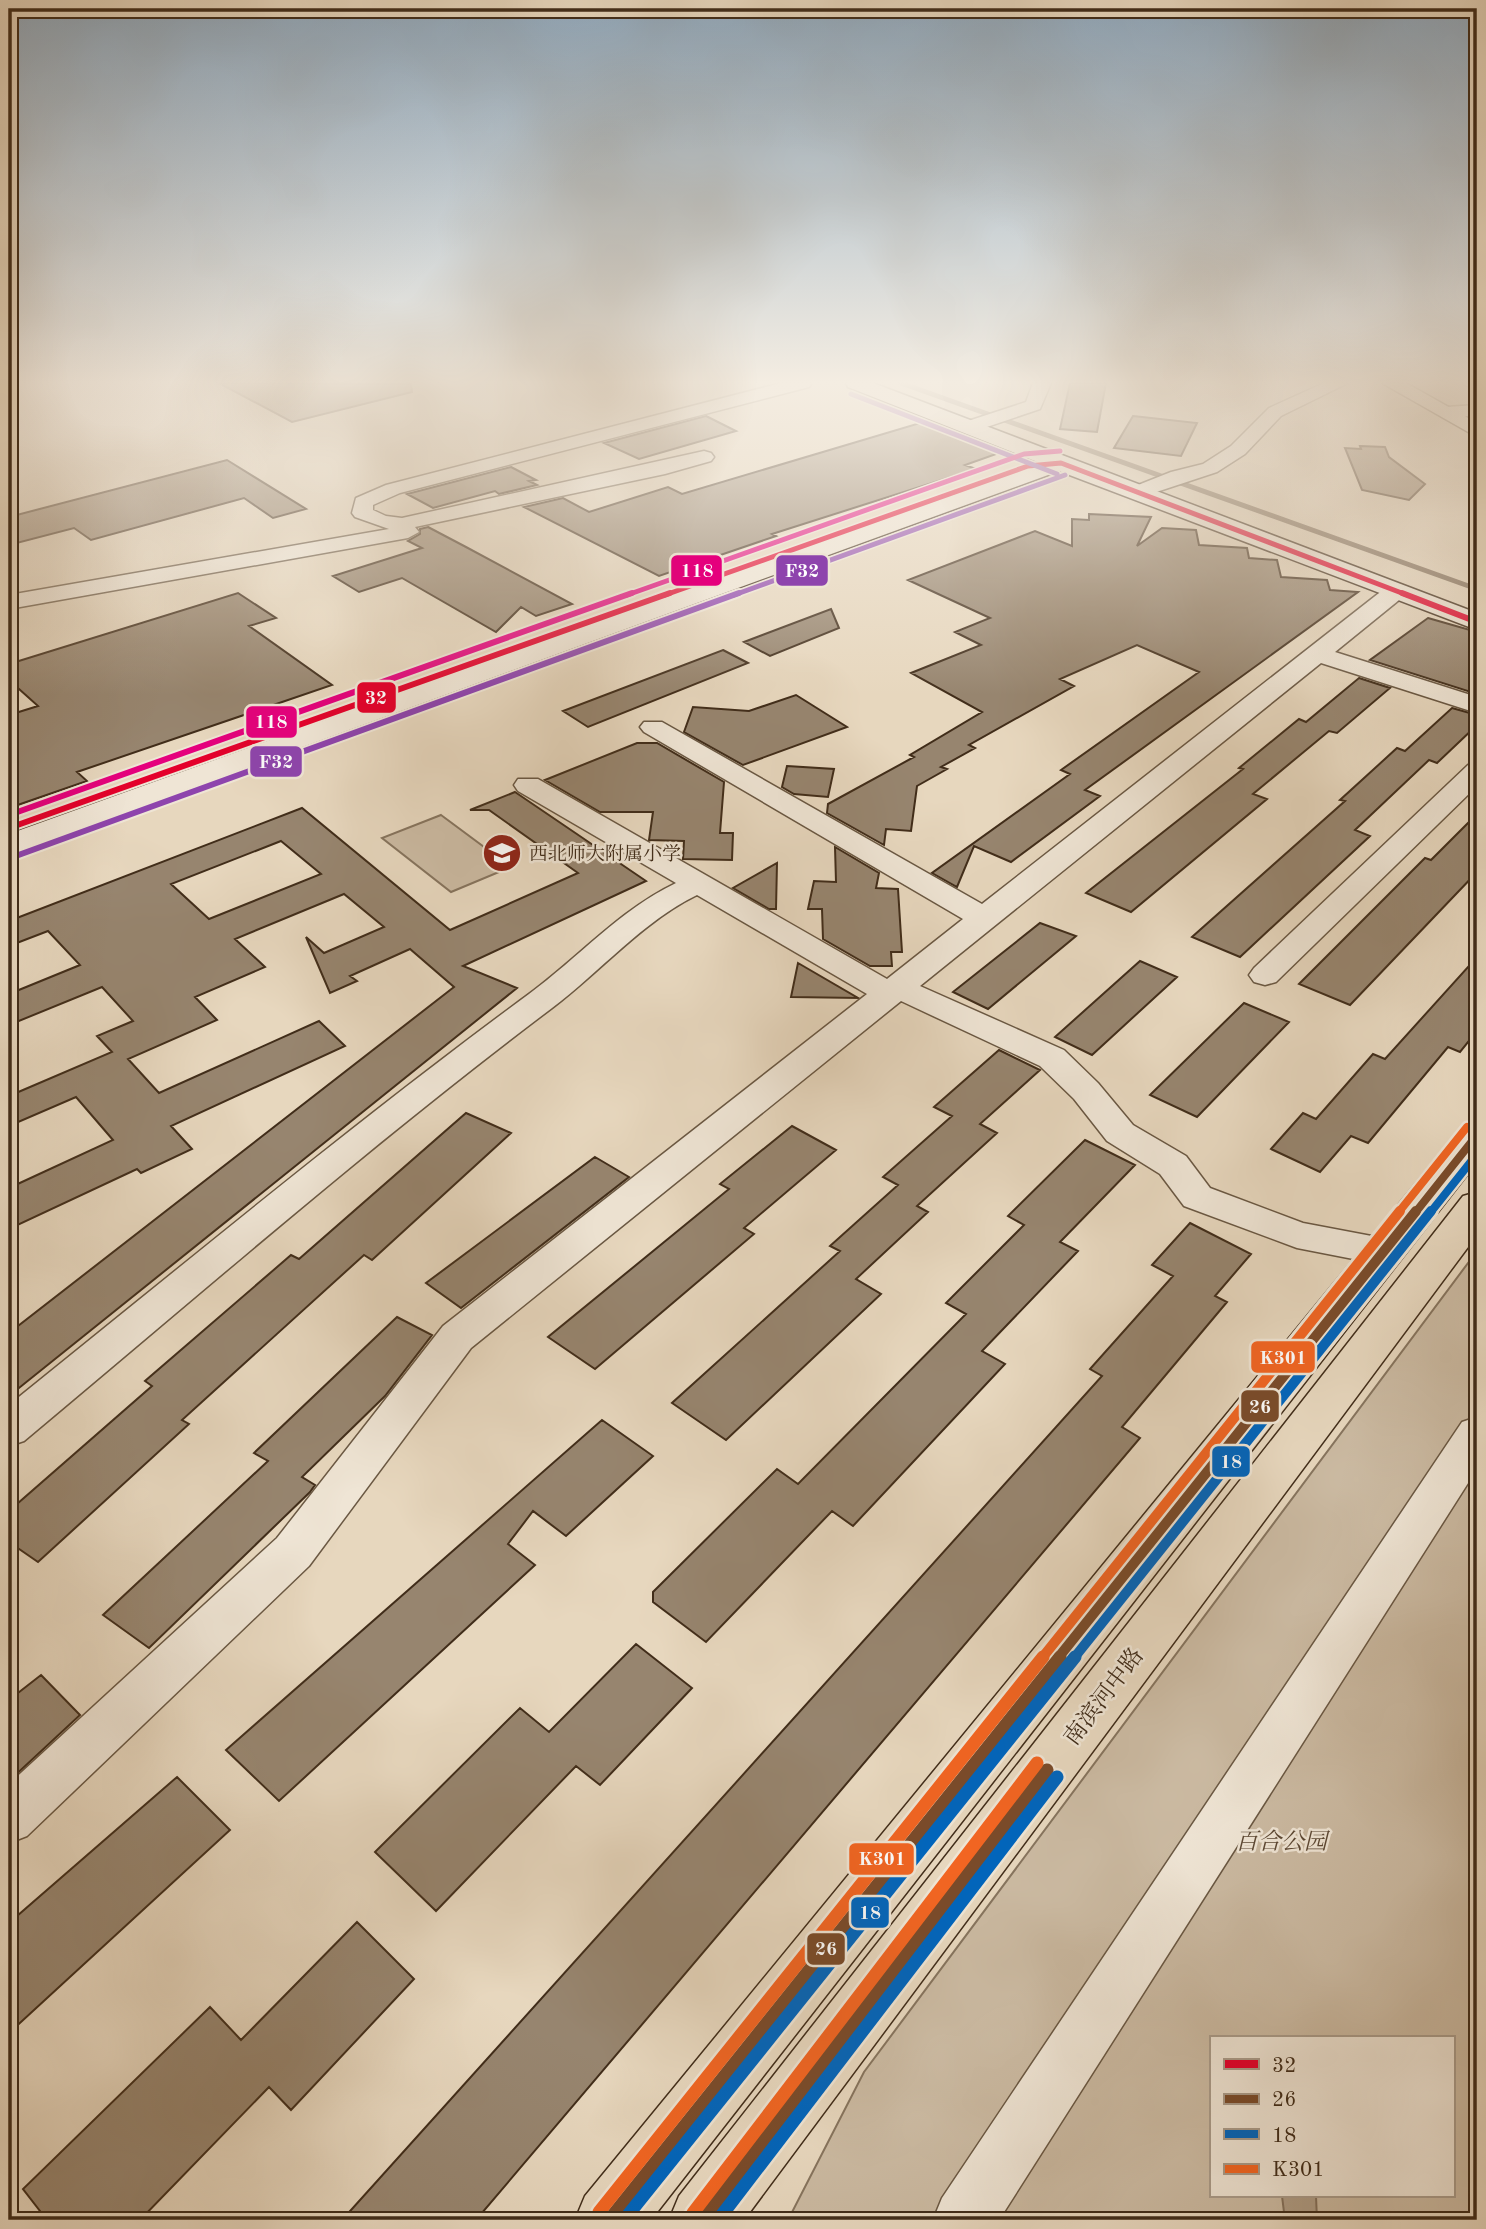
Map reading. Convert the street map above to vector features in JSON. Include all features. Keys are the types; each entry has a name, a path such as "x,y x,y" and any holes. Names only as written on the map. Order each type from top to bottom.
{"highway":[{"path":"610,2220 1477,1135"},
{"name":"南滨河中路","path":"703,2220 1477,1206"}],"street":[{"path":"400,487 363,502 362,513 382,522 402,524 567,487"},
{"path":"9,828 969,487"},
{"path":"9,845 995,487"},
{"path":"1120,487 1477,622"},
{"path":"1135,493 1150,487"},
{"path":"9,603 488,517"},
{"path":"9,1818 293,1552 457,1337 1396,591"},
{"path":"1317,654 1477,705"},
{"path":"653,727 985,919"},
{"path":"1265,975 1477,771"},
{"path":"528,785 895,991 1052,1058 1086,1091 1119,1133 1172,1165 1196,1197 1297,1235 1384,1251"},
{"path":"9,1429 440,1076 573,977 657,904 699,883"},
{"path":"964,2220 1477,1434"}],"green space":[{"path":"441,815 511,867 451,892 382,838"},
{"name":"百合公园","path":"1477,1251 1477,2220 788,2220 864,2072"}],"shaded area":[{"path":"1282,2198 1316,2198 1317,2220 1285,2220"}],"building":[{"path":"124,487 271,487 306,509 273,518 244,498 91,540 74,528 9,545 9,517"},
{"path":"434,487 528,487 499,494 495,491 433,508 407,494"},
{"path":"668,487 682,494 705,487 919,487 772,534 776,536 659,576 524,507 563,498 589,512"},
{"path":"1361,487 1422,487 1409,500 1362,490"},
{"path":"1089,514 1151,517 1137,546 1162,528 1196,530 1199,545 1247,548 1249,558 1277,560 1281,577 1327,580 1330,590 1358,592 1085,790 1100,796 1011,862 974,846 957,887 932,873 1070,774 1061,770 1199,672 1137,645 1060,679 1074,686 969,745 975,748 941,767 947,769 917,786 911,831 886,829 884,845 827,813 828,804 914,757 910,755 982,712 911,673 981,645 955,632 990,618 908,580 1035,531 1072,546 1072,519 1089,520"},
{"path":"428,527 572,604 536,616 521,607 496,632 402,578 359,592 333,576 422,548 408,541 420,534 420,529"},
{"path":"238,593 276,618 249,626 332,685 77,772 87,781 9,808 9,715 38,706 9,680 9,664"},
{"path":"831,609 839,628 770,656 744,642"},
{"path":"1428,618 1477,632 1477,694 1370,660"},
{"path":"723,650 748,663 588,727 563,711"},
{"path":"1359,678 1390,688 1337,733 1329,731 1253,794 1267,799 1131,912 1086,893 1243,769 1239,768 1299,719 1306,722"},
{"path":"796,695 847,727 743,765 684,732 693,707 749,711"},
{"path":"1452,708 1477,715 1477,725 1437,763 1429,760 1355,830 1370,836 1240,957 1192,937 1345,801 1340,800 1397,748 1405,751"},
{"path":"637,743 657,743 724,782 720,833 733,833 732,860 683,859 684,841 649,840 653,812 600,812 545,780"},
{"path":"787,766 834,769 828,797 794,794 782,787"},
{"path":"515,792 646,881 463,966 517,988 9,1396 9,1333 454,987 410,949 350,976 357,981 330,993 306,937 324,953 384,927 344,894 235,939 265,967 195,997 217,1020 128,1059 159,1093 319,1021 345,1046 171,1126 192,1149 141,1173 137,1169 9,1229 9,1188 113,1140 76,1097 9,1126 9,1096 112,1052 97,1036 133,1021 102,987 9,1025 9,994 80,965 48,931 9,946 9,921 302,808 450,930 578,873 489,810 470,810","holes":["281,841 321,874 209,919 171,884"]},
{"path":"1477,814 1477,872 1350,1005 1299,984 1425,858 1431,860"},
{"path":"835,847 879,873 876,888 898,889 902,952 891,952 892,966 870,966 823,939 822,909 808,909 814,881 836,882"},
{"path":"777,863 776,909 769,909 733,888"},
{"path":"1040,923 1076,936 988,1009 953,992"},
{"path":"1477,957 1477,1031 1460,1052 1448,1047 1368,1143 1351,1136 1320,1172 1271,1149 1303,1113 1316,1119 1373,1054 1385,1059"},
{"path":"1140,961 1177,977 1092,1055 1055,1037"},
{"path":"798,963 858,998 791,997"},
{"path":"1244,1003 1289,1022 1197,1117 1150,1095"},
{"path":"999,1050 1040,1070 980,1124 997,1133 917,1206 928,1212 856,1279 881,1294 726,1440 672,1403 840,1251 830,1246 898,1185 883,1177 952,1116 934,1107"},
{"path":"466,1113 511,1133 372,1260 364,1255 182,1420 189,1424 38,1562 9,1542 9,1511 152,1386 145,1381 291,1255 299,1259"},
{"path":"792,1126 836,1150 744,1228 754,1234 595,1369 548,1337 729,1189 720,1184"},
{"path":"1085,1140 1135,1165 1060,1242 1078,1251 982,1351 1005,1364 853,1526 832,1511 706,1642 653,1602 653,1592 777,1469 798,1484 966,1314 946,1303 1024,1225 1008,1216"},
{"path":"595,1157 629,1177 461,1308 426,1283"},
{"path":"1190,1223 1251,1254 1215,1296 1227,1302 1122,1427 1140,1438 476,2220 342,2220 1102,1376 1090,1369 1173,1276 1152,1265"},
{"path":"397,1317 432,1335 385,1396 302,1477 315,1485 310,1492 149,1648 103,1615 268,1461 254,1453"},
{"path":"602,1420 653,1456 566,1536 533,1511 508,1544 535,1565 279,1801 226,1750"},
{"path":"636,1644 692,1688 600,1785 576,1766 436,1911 375,1852 520,1708 549,1732"},
{"path":"41,1675 80,1715 9,1781 9,1700"},
{"path":"177,1777 230,1830 9,2033 9,1923"},
{"path":"357,1922 414,1979 291,2110 269,2087 140,2220 47,2220 23,2189 210,2007 241,2040"}],"waterway":[{"path":"1192,487 1477,589"}],"transit line":[{"name":"118","path":"9,815 931,487"},
{"name":"32","path":"9,828 969,487"},
{"name":"F32","path":"13,857 1032,487"},
{"name":"32","path":"1124,487 1477,622"},
{"name":"K301","path":"599,2212 1467,1127"},
{"name":"26","path":"609,2220 1477,1135"},
{"name":"18","path":"624,2220 1477,1154"},
{"name":"K301","path":"693,2213 1037,1763"},
{"name":"26","path":"703,2220 1047,1770"},
{"name":"18","path":"718,2220 1057,1777"}],"place":[{"name":"西北师大附属小学","path":"502,853"}]}
